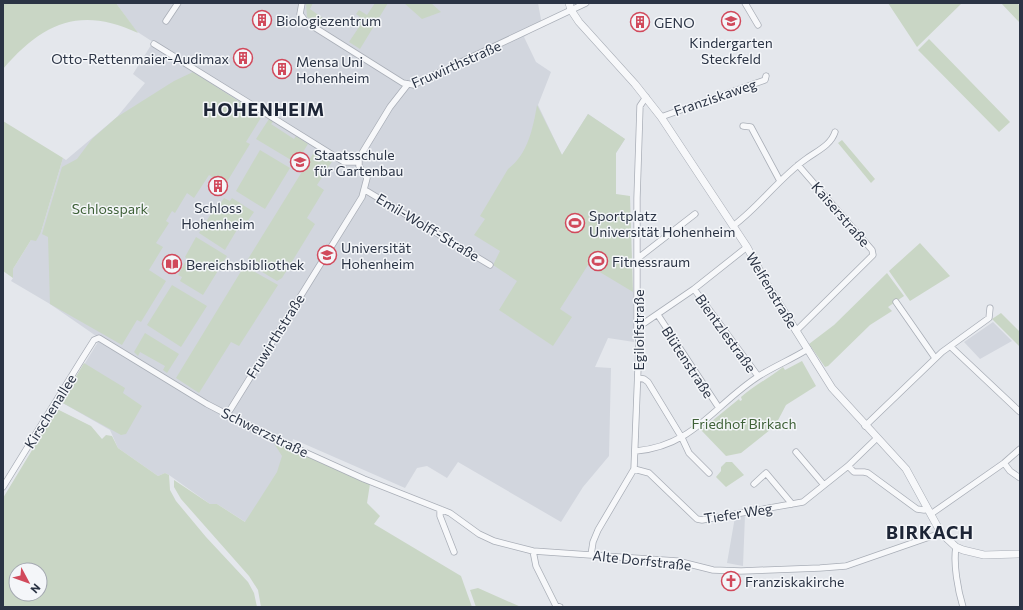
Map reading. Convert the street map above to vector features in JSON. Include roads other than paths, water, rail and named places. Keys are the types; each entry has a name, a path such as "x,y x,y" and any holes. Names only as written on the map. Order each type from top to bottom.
{"street":[{"path":"166,21 178,3"},
{"path":"302,3 300,14 306,22 408,84"},
{"name":"Fruwirthstraße","path":"358,162 389,109 408,84 419,82 572,7 586,3"},
{"path":"745,3 758,24"},
{"name":"Welfenstraße","path":"572,7 583,27 646,97 661,117 747,247 796,331 832,388 865,426 906,469 941,533 956,547"},
{"path":"154,44 344,162 358,162 367,178 365,190"},
{"name":"Franziskaweg","path":"661,117 765,80 766,76"},
{"name":"Egilolfstraße","path":"591,555 593,542 598,530 634,469 636,451 639,342 637,328 637,259 640,106 646,97"},
{"path":"743,126 751,127 780,181"},
{"path":"733,226 798,165 825,146 833,138 835,132"},
{"name":"Kaiserstraße","path":"796,331 873,255 872,250 798,165"},
{"name":"Fruwirthstraße","path":"226,412 230,410 365,190"},
{"name":"Emil-Wolff-Straße","path":"365,190 490,265"},
{"path":"637,259 695,214"},
{"path":"637,328 694,289 747,247"},
{"name":"Bientzlestraße","path":"694,289 758,376"},
{"path":"896,302 935,358"},
{"path":"865,426 935,358 989,318 990,308"},
{"name":"Blütenstraße","path":"658,315 719,408"},
{"name":"Schwerzstraße","path":"98,338 207,404 226,412 230,416 325,461 440,509"},
{"name":"Kirschenallee","path":"3,488 94,340 98,338"},
{"path":"950,346 1020,412"},
{"path":"636,451 646,450 682,438 758,376 808,349"},
{"path":"638,378 644,379 648,382 682,438 689,453 709,473"},
{"name":"Tiefer Weg","path":"634,469 649,473 697,519 702,520 803,502 848,466 877,438"},
{"path":"848,466 854,472 868,473 913,506 930,511 1004,463 1020,449"},
{"path":"796,452 824,485"},
{"path":"1004,463 1010,471 1020,478"},
{"path":"754,484 766,473 792,504"},
{"path":"440,509 440,516 454,552"},
{"name":"Alte Dorfstraße","path":"440,509 450,513 479,534 494,541 533,551 677,561 712,570 741,571 846,566 941,533"},
{"path":"963,607 959,595 954,554 956,547 984,555 1020,554"},
{"path":"533,551 536,566 556,606 560,607"}],"place":[{"name":"Biologiezentrum","path":"262,20"},
{"name":"Kindergarten Steckfeld","path":"731,21"},
{"name":"GENO","path":"640,22"},
{"name":"Otto-Rettenmaier-Audimax","path":"243,58"},
{"name":"Mensa Uni Hohenheim","path":"282,69"},
{"name":"Staatsschule für Gartenbau","path":"300,162"},
{"name":"Schloss Hohenheim","path":"218,186"},
{"name":"Sportplatz Universität Hohenheim","path":"575,223"},
{"name":"Universität Hohenheim","path":"327,255"},
{"name":"Fitnessraum","path":"598,261"},
{"name":"Bereichsbibliothek","path":"172,264"},
{"name":"Franziskakirche","path":"731,581"}],"district":[{"name":"HOHENHEIM","path":"264,109"},
{"name":"BIRKACH","path":"930,532"}],"park label":[{"name":"Schlosspark","path":"110,208"},
{"name":"Friedhof Birkach","path":"744,423"}]}
